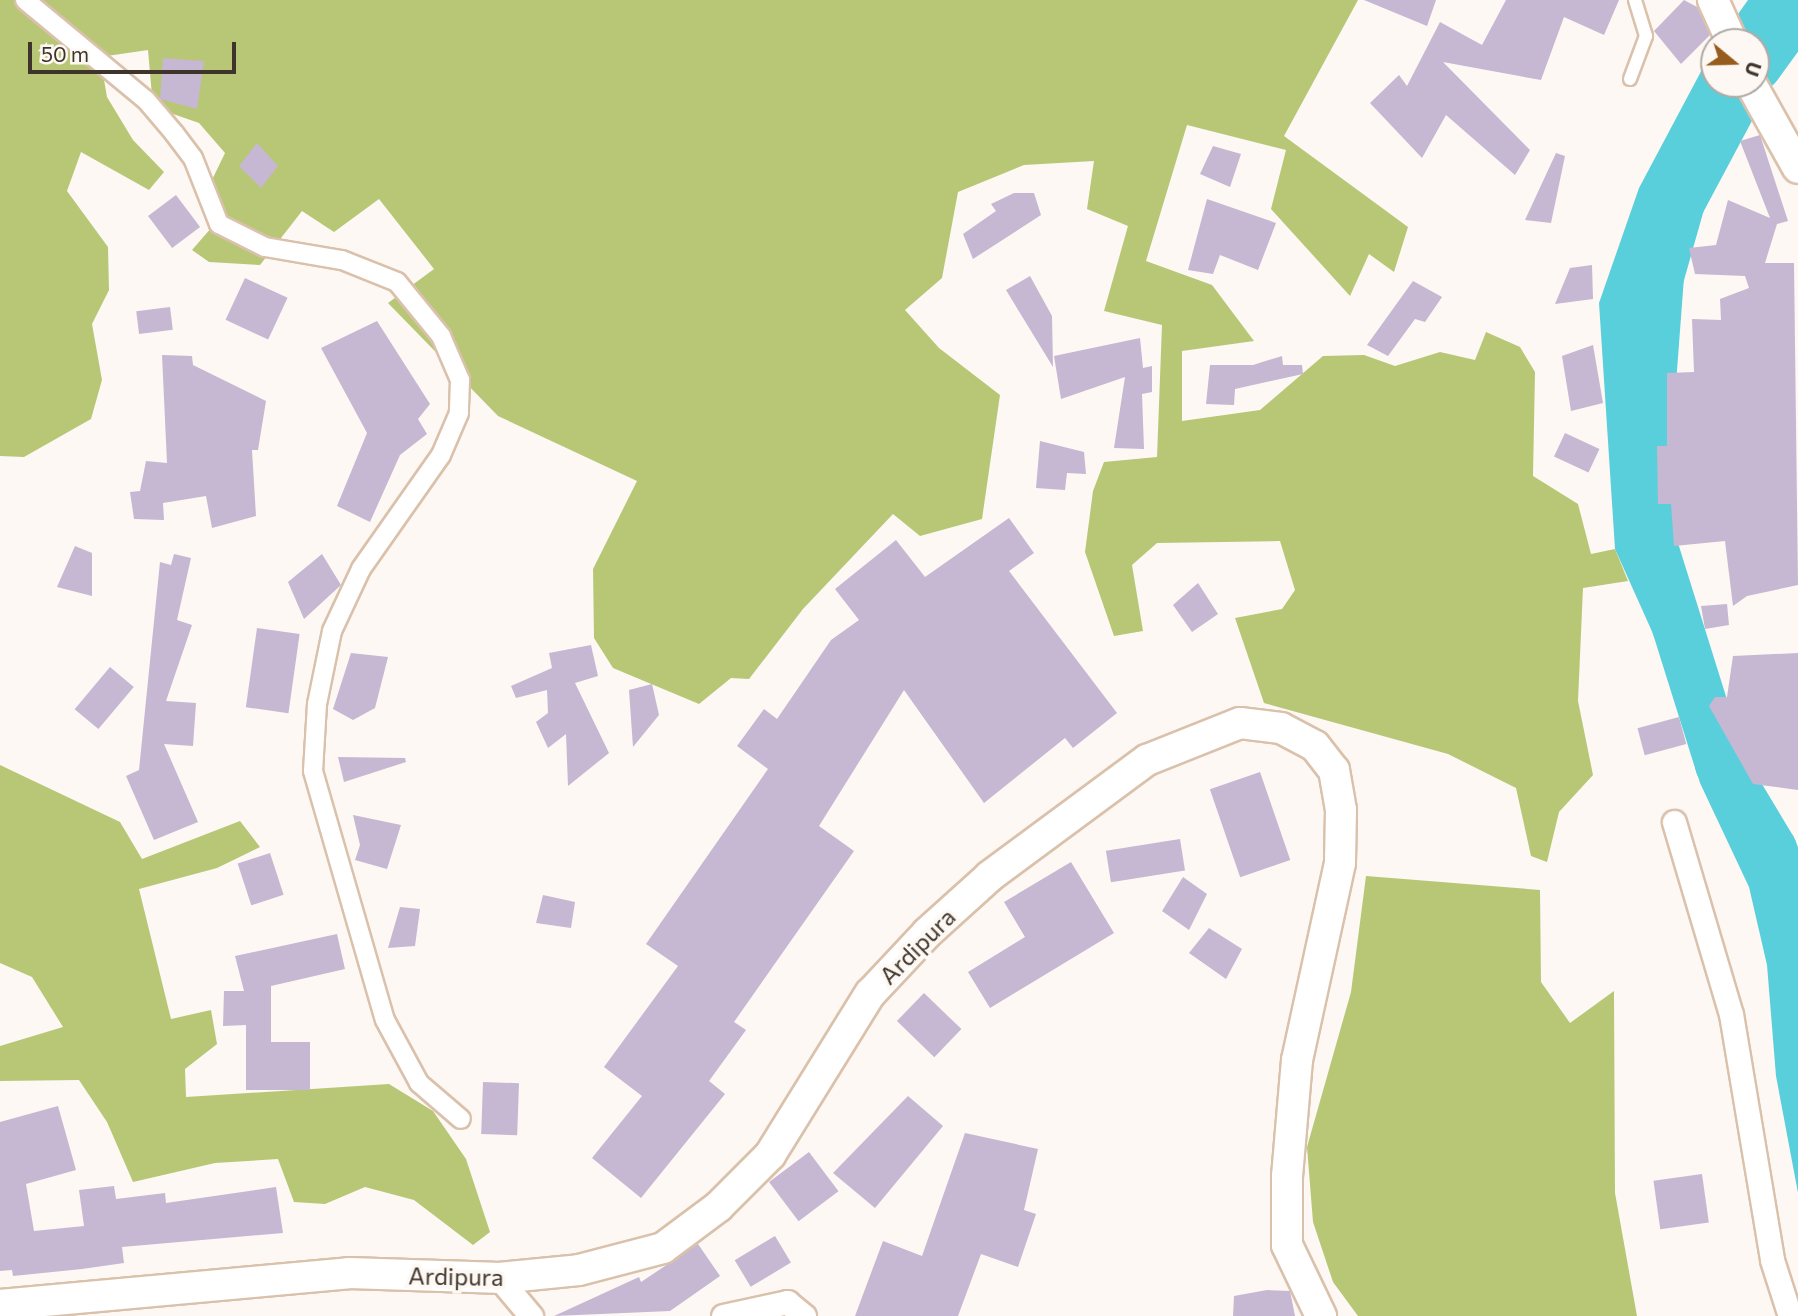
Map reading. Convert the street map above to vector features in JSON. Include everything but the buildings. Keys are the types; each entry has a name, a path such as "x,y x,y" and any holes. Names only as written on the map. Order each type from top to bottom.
{"street":[{"path":"25,0 146,100 193,158 219,224 265,247 342,260 397,282 441,336 460,380 459,413 441,455 361,569 332,631 317,704 313,771 385,1020 419,1083 461,1119"},
{"path":"1713,0 1726,28"},
{"path":"1758,98 1798,168"},
{"name":"Ardipura","path":"0,1305 349,1273 499,1279 579,1270 663,1248 718,1207 770,1155 870,994 945,917 1147,760 1240,723 1281,728 1315,746 1334,770 1341,810 1340,863 1297,1060 1287,1176 1287,1245 1321,1316"},
{"path":"1674,822 1731,1014 1772,1260 1790,1316"},
{"path":"499,1279 531,1316"},
{"path":"723,1316 787,1302 804,1316"}],"lane":[{"path":"1630,79 1646,36 1635,0"}],"green space":[{"path":"0,0 1358,0 1284,136 1408,227 1394,272 1369,254 1350,296 1271,209 1286,150 1187,125 1146,261 1212,285 1254,341 1182,351 1182,421 1260,410 1323,356 1364,355 1395,366 1440,352 1475,360 1486,332 1520,347 1535,372 1533,476 1578,504 1591,554 1615,549 1628,581 1583,588 1578,701 1593,775 1559,812 1547,862 1531,856 1516,788 1448,754 1264,703 1235,618 1282,609 1295,590 1280,541 1157,543 1132,565 1143,631 1114,636 1085,552 1093,491 1104,462 1157,457 1162,325 1104,311 1128,226 1087,209 1094,161 1024,165 958,192 942,278 905,310 939,348 1000,395 982,519 920,536 893,514 803,609 749,679 731,678 699,704 613,668 594,638 593,569 637,481 498,416 388,303 434,269 379,199 334,232 302,211 260,265 209,262 192,250 226,211 210,184 225,153 199,123 153,107 148,50 100,57 107,97 133,140 164,172 149,190 81,152 67,191 108,247 109,290 92,324 102,380 91,419 24,457 0,456"},
{"path":"0,765 120,822 142,859 240,821 260,847 217,868 139,889 171,1019 211,1010 217,1044 185,1069 186,1097 389,1084 433,1111 466,1159 490,1232 473,1245 414,1200 365,1187 325,1204 294,1202 278,1159 215,1163 133,1182 107,1122 79,1080 0,1081 0,1046 63,1027 32,977 0,963"},
{"path":"1366,876 1540,890 1541,982 1570,1023 1614,991 1615,1193 1637,1316 1358,1316 1333,1282 1313,1222 1307,1147 1351,992"}],"water":[{"path":"1748,0 1789,0 1768,28 1728,28"},
{"path":"1700,73 1700,98 1727,98 1666,215 1629,359 1631,472 1664,623 1721,781 1798,938 1798,1193 1776,1076 1767,965 1749,887 1700,783 1663,656 1615,549 1599,303 1639,188"}],"waterway":[{"path":"1770,46 1798,7"},
{"path":"1735,98 1679,202 1658,276 1648,409 1649,537 1720,764 1771,849 1798,918"}]}
